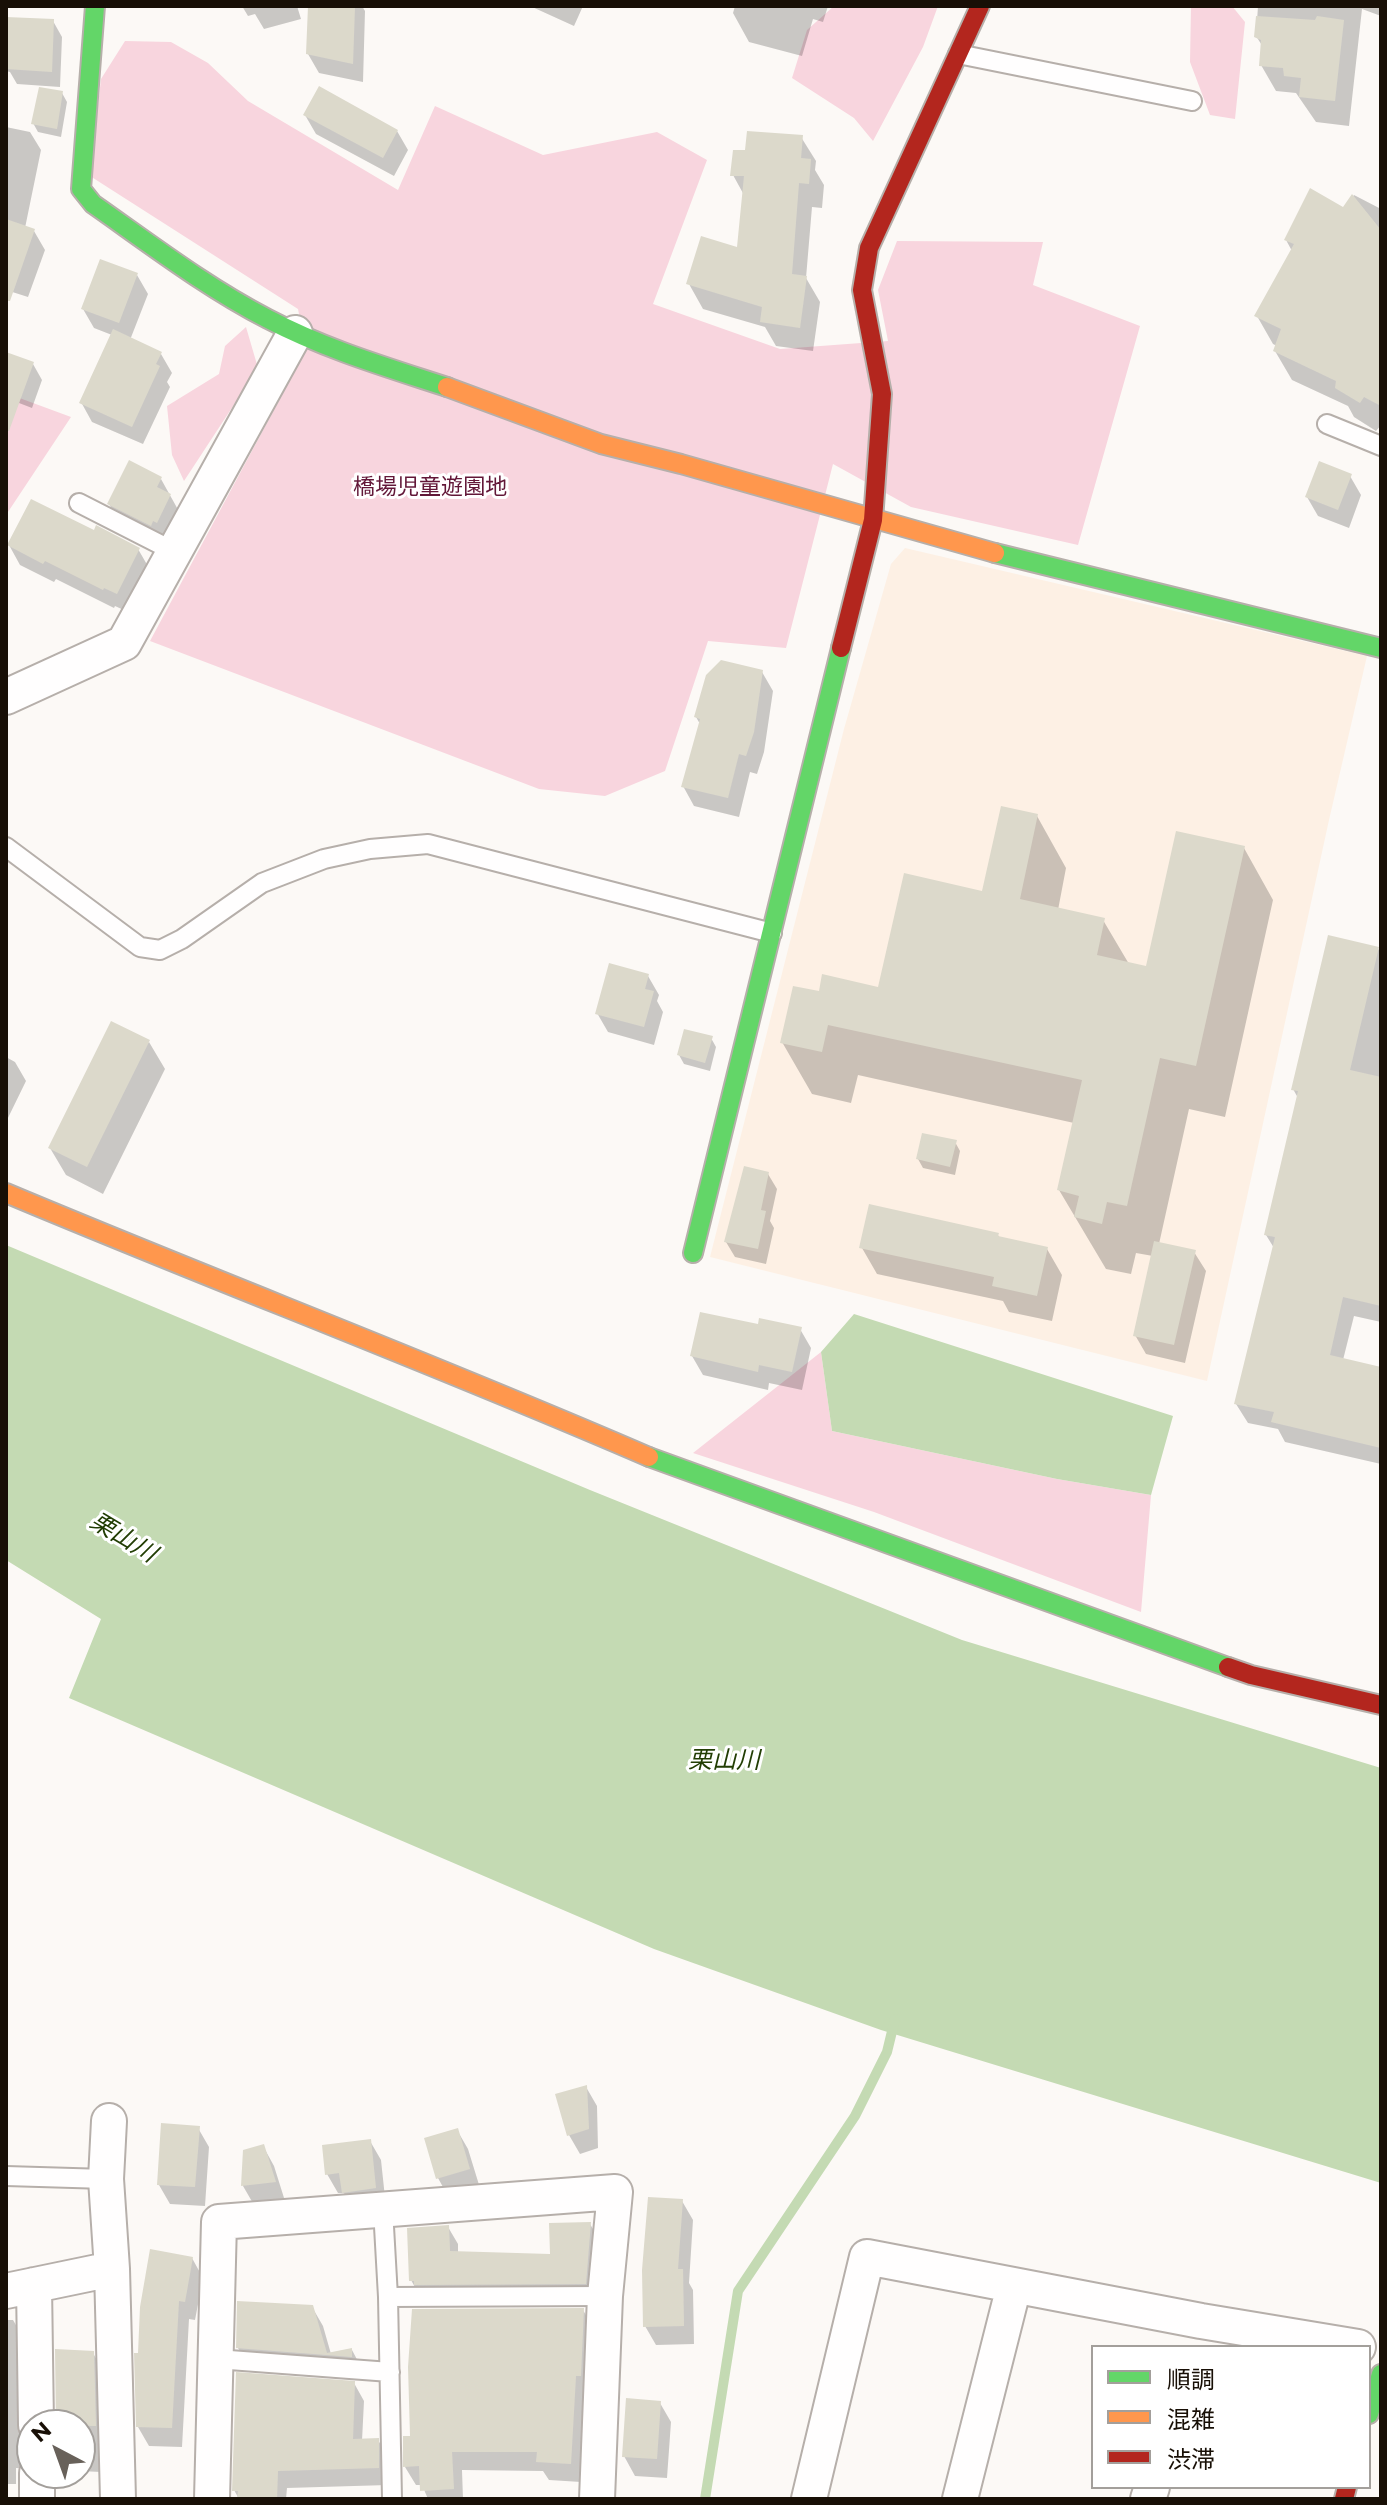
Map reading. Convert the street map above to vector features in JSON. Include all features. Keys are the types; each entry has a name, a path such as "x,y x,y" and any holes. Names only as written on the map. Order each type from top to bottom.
{"street":[{"path":"95,6 81,189 93,204 221,291 295,333 590,441 873,520 1204,606 1381,648"},
{"path":"693,1253 873,520 882,394 862,290 863,272 869,248 980,6"},
{"path":"6,697 124,643 295,333"},
{"path":"6,1193 203,1276 536,1408 660,1462 1251,1675 1381,1705"},
{"path":"109,2121 106,2179 112,2269 118,2499"},
{"path":"212,2499 219,2222 615,2192 605,2296 597,2499"},
{"path":"809,2499 867,2257 1014,2286 1197,2334 1333,2345"},
{"path":"34,2409 20,2288 112,2269"},
{"path":"960,2499 1014,2286"},
{"path":"1371,2407 1381,2374"}],"lane":[{"path":"958,54 1192,101"},
{"path":"1327,424 1381,446"},
{"path":"79,503 175,552"},
{"path":"6,847 140,947 160,950 182,939 262,883 324,859 370,849 428,844 772,933"},
{"path":"6,2176 106,2179"},
{"path":"383,2209 392,2499"},
{"path":"388,2297 605,2296"},
{"path":"216,2359 390,2372"}],"shaded area":[{"path":"905,548 1367,656 1207,1381 710,1257 844,729 891,564"}],"green space":[{"path":"834,6 938,6 923,47 873,141 854,118 792,78 807,30"},
{"path":"1191,6 1232,6 1245,22 1235,119 1210,115 1190,62"},
{"name":"橋場児童遊園地","path":"125,41 171,42 208,63 248,101 398,190 435,106 543,155 657,132 707,160 653,304 780,349 888,341 878,290 897,241 1043,242 1033,285 1140,326 1078,545 911,507 833,464 786,648 708,641 665,771 605,796 539,789 150,641 306,350 298,309 90,176 101,79"},
{"path":"246,327 258,368 184,481 172,455 167,406 219,374 225,346"},
{"path":"6,393 71,417 6,515"},
{"path":"821,1352 832,1431 1057,1479 1151,1495 1141,1612 874,1512 693,1453"}],"water":[{"name":"栗山川","path":"6,1245 590,1490 962,1640 1381,1768 1381,2183 881,2030 654,1949 69,1698 101,1619 6,1560"},
{"path":"854,1314 1173,1416 1151,1495 1057,1479 832,1431 821,1352"}],"building":[{"path":"308,6 355,6 353,64 306,54"},
{"path":"1256,16 1315,20 1317,16 1344,20 1335,101 1299,97 1301,78 1284,76 1283,68 1259,66 1261,40 1254,37"},
{"path":"6,17 54,19 52,72 6,69"},
{"path":"319,86 398,130 383,158 303,115"},
{"path":"39,87 63,91 57,129 31,124"},
{"path":"747,131 803,135 801,158 811,159 809,184 799,183 792,274 807,276 800,328 760,322 762,307 686,284 701,236 737,247 744,176 730,176 733,150 745,150"},
{"path":"1310,188 1343,207 1352,194 1381,230 1381,406 1364,397 1360,403 1335,388 1336,381 1273,351 1281,329 1254,316 1294,244 1284,240"},
{"path":"6,219 35,229 10,301 6,301"},
{"path":"100,259 138,273 119,323 81,309"},
{"path":"113,329 162,352 156,364 160,366 132,427 79,403"},
{"path":"6,352 34,362 9,431 6,431"},
{"path":"129,460 162,477 157,487 171,494 157,523 153,521 151,526 107,504"},
{"path":"1319,461 1352,474 1338,510 1305,497"},
{"path":"31,499 94,530 96,525 140,548 117,594 45,561 43,564 7,545"},
{"path":"721,660 763,670 754,732 746,756 739,754 728,798 681,787 700,719 694,717 706,675"},
{"path":"1001,806 1038,814 1020,899 1105,918 1097,955 1146,966 1176,831 1245,846 1196,1066 1160,1058 1127,1206 1107,1202 1102,1224 1074,1217 1079,1196 1057,1190 1082,1080 828,1025 822,1052 780,1043 793,986 819,991 822,974 878,987 904,873 982,891"},
{"path":"1328,935 1379,947 1350,1070 1381,1077 1381,1306 1343,1297 1330,1355 1381,1367 1381,1448 1271,1422 1274,1412 1234,1404 1275,1237 1264,1235 1298,1091 1291,1090"},
{"path":"609,963 649,974 645,989 654,991 644,1027 595,1014"},
{"path":"111,1021 150,1040 87,1167 48,1148"},
{"path":"684,1029 713,1036 705,1063 677,1055"},
{"path":"922,1133 957,1140 950,1167 916,1159"},
{"path":"744,1166 769,1172 761,1210 766,1211 758,1249 724,1242"},
{"path":"869,1204 1048,1247 1037,1296 992,1286 994,1277 859,1248"},
{"path":"1154,1241 1196,1250 1174,1345 1133,1336"},
{"path":"700,1312 758,1324 759,1318 802,1327 792,1372 759,1365 758,1372 690,1356"},
{"path":"587,2085 589,2129 567,2136 555,2094"},
{"path":"161,2123 200,2126 195,2187 157,2185"},
{"path":"458,2128 470,2169 436,2179 424,2138"},
{"path":"371,2139 376,2188 342,2193 339,2173 325,2175 322,2145"},
{"path":"264,2144 276,2182 241,2186 243,2150"},
{"path":"648,2197 683,2199 678,2269 683,2269 684,2326 643,2327 642,2270"},
{"path":"591,2222 586,2284 414,2285 414,2281 409,2281 407,2228 449,2225 450,2251 550,2254 549,2223"},
{"path":"150,2249 193,2257 185,2302 179,2301 172,2428 136,2427 134,2353 138,2353 140,2307"},
{"path":"237,2301 313,2305 327,2353 352,2348 352,2357 236,2348"},
{"path":"584,2308 581,2376 576,2376 571,2464 536,2462 537,2452 452,2452 454,2489 420,2491 419,2466 403,2467 403,2436 410,2436 408,2367 412,2309"},
{"path":"55,2349 94,2351 96,2409 56,2409"},
{"path":"236,2372 355,2381 353,2439 379,2438 379,2468 278,2471 277,2499 237,2499 238,2491 232,2491"},
{"path":"626,2398 661,2401 657,2459 622,2457"}],"waterway":[{"path":"705,2499 738,2291 855,2116 887,2052 895,2019"}],"traffic: fast":[{"path":"95,6 81,189 93,204 200,279 268,319 334,348 447,387"},
{"path":"995,553 1381,648"},
{"path":"693,1253 841,648"},
{"path":"649,1457 1228,1667"},
{"path":"1371,2407 1381,2374"}],"traffic: slow":[{"path":"447,387 601,444 995,553"},
{"path":"6,1193 649,1457"}],"traffic: jam":[{"path":"841,648 873,520 882,394 862,290 869,248 980,6"},
{"path":"1228,1667 1381,1705"},
{"path":"1344,2499 1346,2489"}]}
